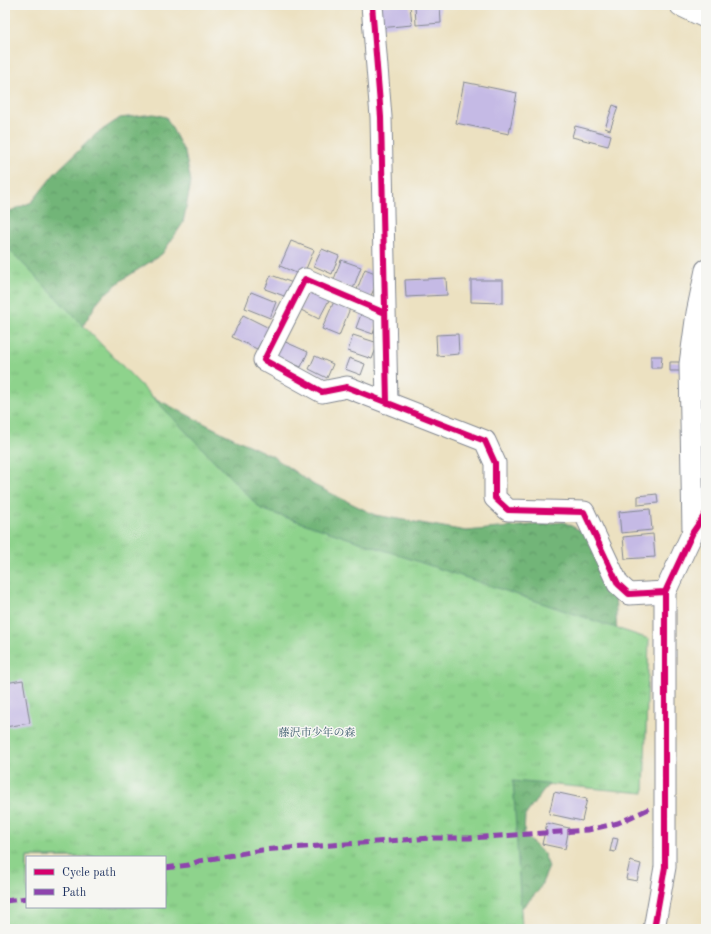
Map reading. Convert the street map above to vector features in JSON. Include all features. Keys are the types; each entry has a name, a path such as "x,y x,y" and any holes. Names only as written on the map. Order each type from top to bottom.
{"main road":[{"path":"681,5 706,17"}],"street":[{"path":"372,5 381,118 387,403"},
{"path":"693,532 690,364 696,313 706,270"},
{"path":"385,313 304,279 264,360 322,392 347,387 485,441 495,463 494,498 508,510 584,512 618,584 629,594 665,592"},
{"path":"654,929 665,867 665,592 693,532 706,513"}],"green space":[{"name":"藤沢市少年の森","path":"154,114 166,117 185,153 191,182 183,223 162,254 122,280 100,298 84,324 82,335 111,376 225,434 272,456 314,485 375,515 466,531 564,522 598,540 615,589 618,662 557,775 542,792 525,816 524,834 544,854 549,867 539,890 502,929 5,929 5,213 32,202 55,173 96,134 120,118"},
{"name":"藤沢市少年の森","path":"5,245 261,509 649,639 644,793 513,781 522,927 516,929 5,929"}],"building":[{"path":"377,5 410,5 412,25 379,28"},
{"path":"415,5 440,5 441,23 416,25"},
{"path":"464,82 517,93 509,134 456,123"},
{"path":"613,105 618,107 610,130 605,128"},
{"path":"575,126 611,135 608,146 572,137"},
{"path":"291,241 314,250 303,276 280,266"},
{"path":"322,249 339,256 332,274 314,266"},
{"path":"341,260 361,267 353,289 333,282"},
{"path":"365,269 380,275 370,298 356,292"},
{"path":"271,275 293,283 287,297 265,289"},
{"path":"446,278 447,295 406,297 405,280"},
{"path":"471,280 503,280 503,303 471,302"},
{"path":"309,290 329,300 319,319 299,309"},
{"path":"251,292 276,302 270,318 245,308"},
{"path":"335,299 351,306 339,336 322,329"},
{"path":"363,309 379,315 373,334 356,328"},
{"path":"243,315 269,328 257,349 232,337"},
{"path":"458,334 459,354 437,356 436,335"},
{"path":"353,335 378,343 372,359 348,351"},
{"path":"281,340 308,352 301,367 274,355"},
{"path":"315,356 333,364 327,378 309,369"},
{"path":"651,356 662,356 661,368 651,368"},
{"path":"349,358 365,364 361,375 345,369"},
{"path":"670,362 682,362 682,371 670,371"},
{"path":"657,494 658,503 638,505 638,496"},
{"path":"650,509 652,530 621,533 619,512"},
{"path":"653,534 655,557 625,559 623,537"},
{"path":"23,680 30,723 5,727 5,683"},
{"path":"554,792 587,799 582,821 549,814"},
{"path":"547,823 569,828 565,849 542,844"},
{"path":"613,838 618,839 615,852 610,851"},
{"path":"630,861 641,864 637,881 626,879"}],"marked path":[{"path":"166,868 189,865 199,861 262,850 431,838 470,838 588,830 618,823 653,807"},
{"path":"5,901 26,898"}],"cycle path":[{"path":"372,5 381,117 387,403"},
{"path":"385,313 305,279 264,360 322,392 347,387 485,441 495,463 495,498 508,510 584,512 618,584 629,594 665,592"},
{"path":"654,929 665,867 665,592 693,532 706,513"}]}
